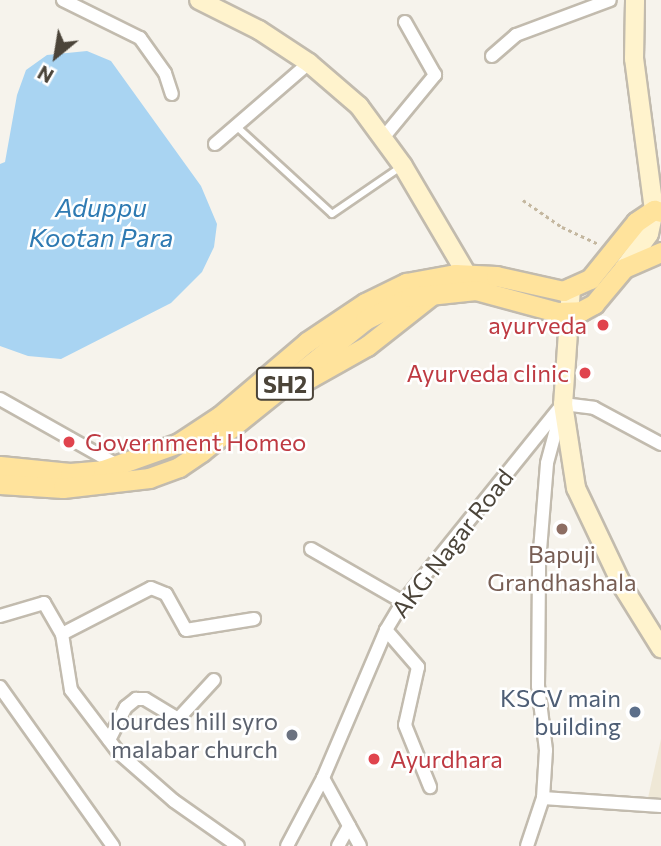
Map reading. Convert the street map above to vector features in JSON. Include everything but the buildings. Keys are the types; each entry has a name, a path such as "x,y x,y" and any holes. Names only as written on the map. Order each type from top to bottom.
{"main road":[{"path":"199,0 219,4 309,63 359,106 403,166 472,283"},
{"path":"570,313 592,306 619,260 636,222 659,214 656,181 634,59 633,2"},
{"path":"282,375 365,303 406,284 438,275 472,283 496,276 551,291 571,288 619,260 661,252"},
{"name":"SH2","path":"8,475 63,488 119,474 179,467 282,375 365,320 410,298 472,283 570,313"},
{"path":"571,288 564,404 576,488 623,587 661,648"}],"street":[{"path":"63,0 140,38 166,73 172,94"},
{"path":"492,56 516,35 610,0"},
{"path":"383,138 435,75 405,22"},
{"path":"215,144 309,63"},
{"path":"0,398 119,474"},
{"path":"527,846 543,798 546,750 538,686 539,564 547,463 564,404 594,408 661,444"},
{"name":"AKG Nagar Road","path":"288,846 323,778 386,630 403,602 564,404"},
{"path":"311,549 403,602"},
{"path":"62,634 151,589 166,594 186,630 254,619"},
{"path":"0,616 44,603 62,634 64,668 71,690 109,740 137,772 238,846"},
{"path":"386,630 418,667 405,724 430,787"},
{"path":"109,740 126,707 136,699 145,699 178,719 215,680"},
{"path":"0,687 113,846"},
{"path":"323,778 360,846"},
{"path":"543,798 661,806"},
{"path":"338,846 349,826"}],"lane":[{"path":"236,126 332,214 403,166"}],"path":[{"path":"523,200 562,227 619,260"}],"shaded area":[{"path":"661,739 661,800 648,798"}],"water":[{"name":"Aduppu Kootan Para","path":"87,51 111,61 201,186 217,224 214,247 202,272 171,303 61,359 28,356 0,346 0,164 5,162 17,95 26,70 47,55"}],"place":[{"name":"ayurveda","path":"603,325"},
{"name":"Ayurveda clinic","path":"585,373"},
{"name":"Government Homeo","path":"69,442"},
{"name":"Bapuji Grandhashala","path":"562,529"},
{"name":"KSCV main building","path":"635,712"},
{"name":"lourdes hill syro malabar church","path":"292,735"},
{"name":"Ayurdhara","path":"374,759"}]}
